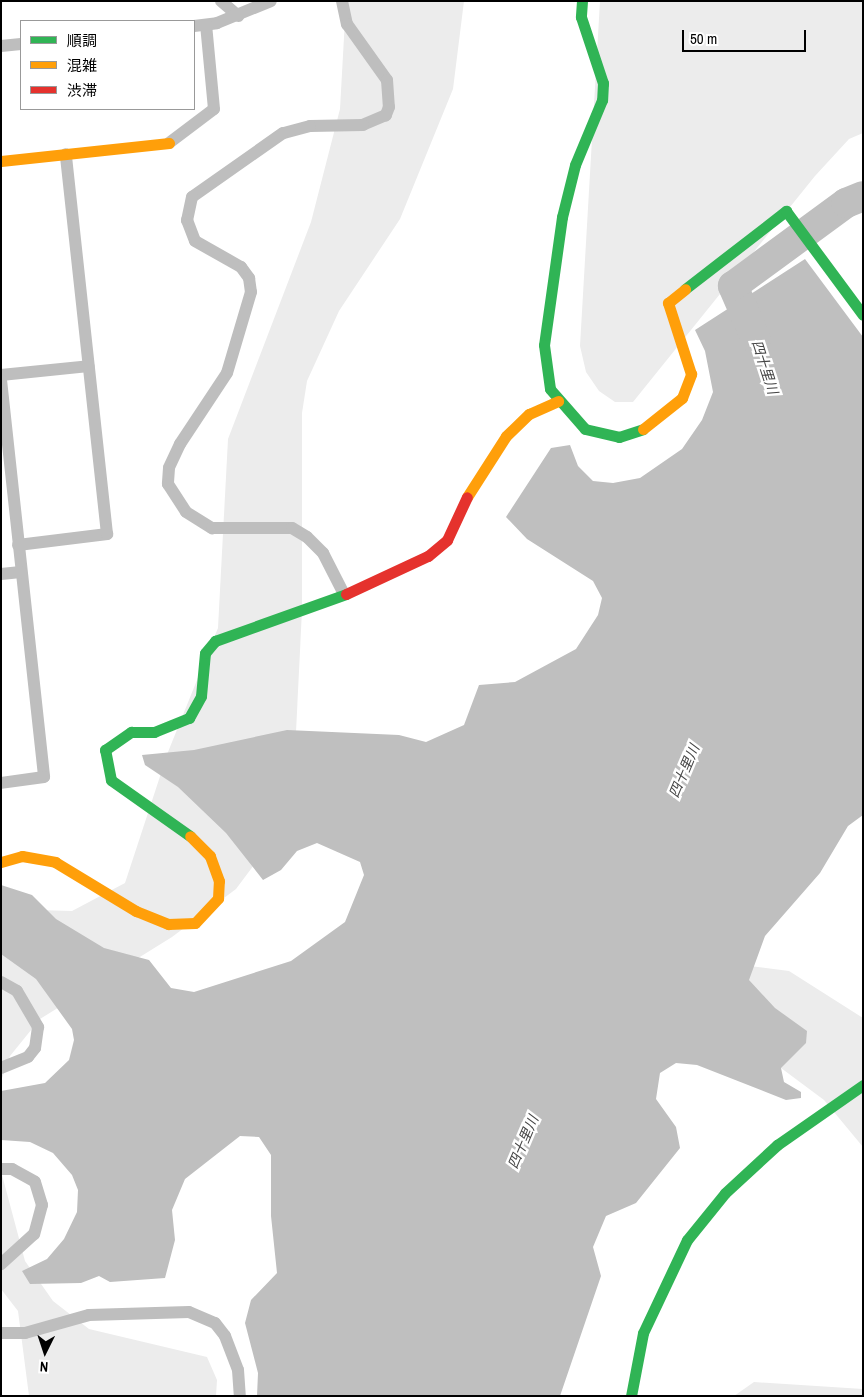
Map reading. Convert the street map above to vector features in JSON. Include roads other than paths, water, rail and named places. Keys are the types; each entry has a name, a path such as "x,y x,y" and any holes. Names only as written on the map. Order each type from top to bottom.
{"street":[{"path":"221,1 238,16"},
{"path":"1,162 169,143 214,109 200,25 238,16 271,1"},
{"path":"342,1 347,24 387,80 389,107 386,115 363,125 310,126 283,133 192,197 187,220 195,240 241,267 249,278 250,292 227,373 180,444 169,468 168,484 186,512 212,528 292,528 307,536 323,552 343,592"},
{"path":"582,1 581,17 603,83 597,118 575,164 547,308 545,366 558,402 585,429 600,435 636,434 668,413 682,398 691,374 668,303 786,212 863,315"},
{"path":"1,46 20,44"},
{"path":"18,545 107,534 66,154"},
{"path":"1,375 89,366"},
{"path":"1,380 44,777 1,782"},
{"path":"1,862 22,856 54,862 136,911 168,924 195,923 204,918 218,898 219,881 210,856 182,828 135,801 111,780 105,770 105,750 131,732 154,732 188,718 201,696 204,653 215,642 343,592 381,580 447,540 476,479 506,436 529,414 558,402"},
{"path":"1,574 21,572"},
{"path":"1,982 17,991 38,1027 37,1040 28,1056 1,1068"},
{"path":"631,1396 643,1334 687,1240 725,1193 777,1145 863,1085"},
{"path":"1,1169 12,1170 35,1182 42,1205 34,1234 1,1264"},
{"path":"1,1332 25,1333 89,1315 189,1312 215,1323 224,1336 238,1370 240,1396"}],"water":[{"path":"805,259 863,337 863,815 848,826 820,873 765,936 749,980 775,1008 807,1031 806,1043 781,1068 784,1082 801,1092 801,1098 786,1100 697,1065 676,1063 660,1073 656,1099 676,1127 680,1148 636,1203 606,1216 593,1247 601,1276 560,1396 257,1396 258,1373 245,1323 251,1300 277,1273 271,1216 271,1155 259,1137 240,1136 185,1179 172,1210 175,1240 165,1278 110,1282 99,1276 81,1283 30,1284 22,1271 47,1259 64,1239 77,1212 78,1190 72,1175 53,1153 30,1142 1,1140 1,1091 45,1083 69,1060 74,1040 72,1029 36,979 1,954 1,885 32,895 56,919 104,948 149,960 171,988 194,992 291,961 345,922 364,875 360,862 317,843 297,851 281,870 263,880 226,833 178,787 145,765 142,755 194,750 287,730 399,735 426,742 464,725 479,685 515,682 576,649 598,615 602,598 593,581 527,539 506,517 551,448 570,445 578,466 593,481 613,483 640,478 682,449 702,420 713,392 705,351 695,330"}],"waterway":[{"name":"四十里川","path":"756,339 733,286 846,203 863,196"}]}
